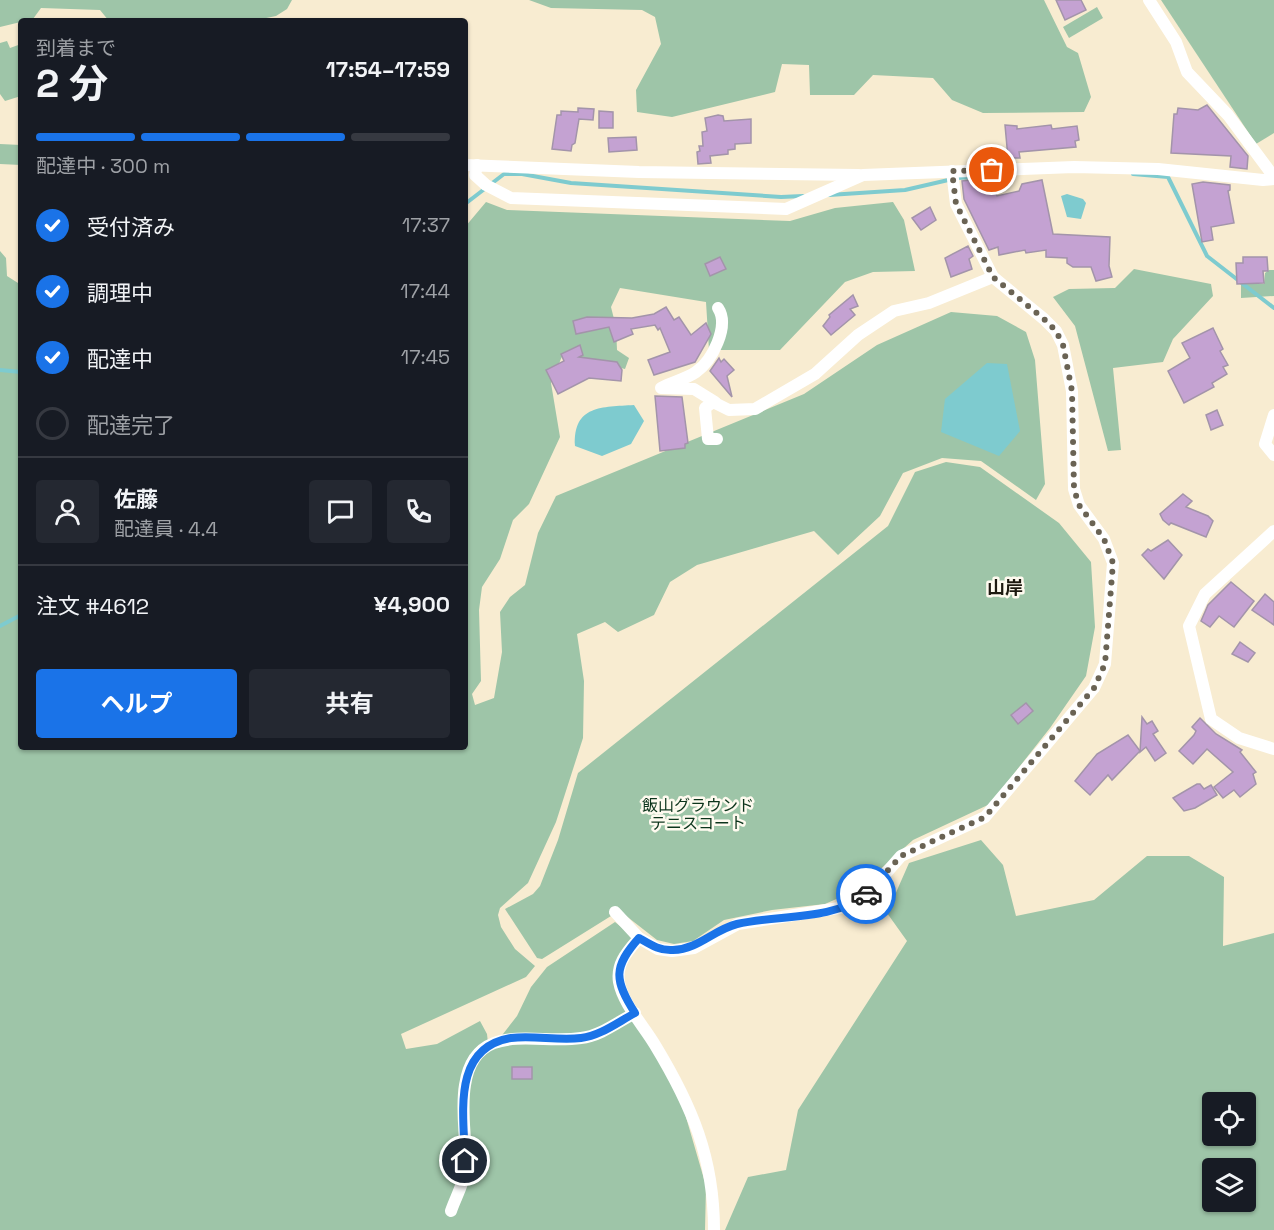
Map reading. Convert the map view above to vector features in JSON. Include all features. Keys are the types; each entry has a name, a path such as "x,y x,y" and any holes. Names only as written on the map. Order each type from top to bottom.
{"street":[{"path":"863,175 786,209 512,198 481,180 475,175 471,165 639,172 863,175 1074,167 1148,168 1263,180 1274,178 1228,115 1187,72 1176,42 1149,0"},
{"path":"615,912 639,938 664,951 694,948 738,924 835,910 861,898 901,856 985,817 1094,688 1102,675 1113,563 1104,539 1079,505 1074,489 1072,391 1063,345 1056,331 1044,319 993,277 956,204 952,171"},
{"path":"718,308 722,314 722,329 707,362 696,372 661,388 694,389 729,410 754,409 815,374 858,335 894,311 929,303 993,277"},
{"path":"715,402 705,408 708,439 717,439"},
{"path":"1274,415 1265,444 1274,455"},
{"path":"1274,531 1206,594 1189,626 1211,719 1239,738 1274,749"},
{"path":"639,938 625,954 619,973 621,992 692,1111 711,1178 714,1230"},
{"path":"451,1211 465,1173 460,1148 464,1087 472,1060 491,1043 513,1038 581,1038 598,1033 635,1013"}],"green space":[{"path":"0,0 292,0 287,9 276,16 266,18 107,18 100,10 41,8 34,18 18,18 18,23 0,27"},
{"path":"529,0 1044,0 1067,47 1078,53 1091,97 1084,112 983,113 952,100 933,78 873,75 854,95 810,95 809,65 782,64 775,92 672,117 637,112 636,90 661,44 655,17 642,10 551,8"},
{"path":"1161,0 1274,0 1274,133 1256,144"},
{"path":"1097,7 1103,18 1069,38 1063,27"},
{"path":"7,41 10,48 18,45 18,97 5,101 0,94 0,43"},
{"path":"0,144 18,145 18,165 0,164"},
{"path":"486,202 507,210 790,221 835,208 893,202 904,220 915,271 873,272 845,282 780,350 709,350 706,302 620,288 611,307 616,327 617,350 629,358 625,369 563,354 551,383 560,437 529,504 513,520 500,559 482,587 479,610 481,681 472,694 475,705 494,698 502,652 500,612 510,597 525,585 538,533 556,496 804,394 877,345 951,312 997,316 1026,332 1035,360 1045,484 1036,500 981,461 942,458 903,473 880,516 838,555 814,531 697,565 670,582 654,615 618,632 605,622 577,634 584,681 583,738 556,822 528,883 500,908 498,915 501,927 515,949 535,966 526,977 401,1034 406,1049 437,1044 480,1021 487,1034 489,1052 517,1016 531,987 547,967 615,922 630,934 632,939 615,982 681,1100 706,1186 705,1230 0,1230 0,251 6,258 7,276 18,283 18,750 468,750 468,223"},
{"path":"1134,269 1211,284 1213,296 1173,339 1163,362 1113,368 1121,450 1108,451 1075,326 1053,297 1069,289 1115,288"},
{"path":"1274,270 1274,296 1241,298 1241,284 1264,284 1265,273"},
{"name":"飯山グラウンド テニスコート","path":"946,462 980,467 1059,523 1091,562 1095,627 1086,676 1050,728 990,804 913,840 857,890 825,904 772,910 724,920 693,941 674,944 657,940 616,908 609,913 611,916 542,959 537,958 505,909 533,894 540,886 558,840 578,773 888,526 915,472"},
{"path":"981,840 1003,865 1016,916 1094,900 1147,856 1189,856 1224,877 1223,946 1274,933 1274,1230 725,1230 748,1177 786,1170 798,1110 907,941 887,913 909,863"}],"water":[{"path":"1067,194 1083,199 1086,203 1081,219 1067,217 1061,196"},
{"path":"987,363 1007,364 1020,431 999,456 941,432 945,399"},
{"path":"634,405 644,421 631,444 602,456 575,446 579,423 584,416 601,408"}],"building":[{"path":"1056,0 1081,0 1086,10 1065,20"},
{"path":"1207,105 1248,156 1247,169 1230,167 1231,156 1171,153 1174,114 1177,114 1178,108 1198,110"},
{"path":"578,108 594,109 593,120 579,119 575,143 571,151 552,149 557,115 561,115 561,111 578,112"},
{"path":"599,111 613,112 613,128 599,128"},
{"path":"723,116 724,121 751,119 751,143 735,144 735,149 728,150 728,154 710,156 711,163 698,164 697,152 700,151 699,146 703,146 702,132 707,131 705,118"},
{"path":"1005,125 1017,126 1017,129 1051,125 1052,129 1077,126 1079,140 1075,141 1076,147 1019,152 1020,158 1008,158"},
{"path":"636,137 637,150 609,152 608,138"},
{"path":"978,179 978,182 990,179 997,196 1019,191 1022,184 1042,180 1053,234 1110,237 1109,266 1112,277 1096,281 1091,267 1073,267 1067,263 1067,258 1046,257 1046,250 1026,253 1025,250 999,255 998,247 989,250 964,199 962,181"},
{"path":"1203,182 1230,185 1228,191 1234,223 1211,227 1213,240 1202,242 1192,184"},
{"path":"930,207 936,220 921,230 912,218"},
{"path":"968,246 973,256 969,259 972,269 951,277 945,258"},
{"path":"720,257 726,269 710,276 705,264"},
{"path":"1243,257 1267,257 1268,271 1263,271 1264,283 1237,284 1236,263 1243,263"},
{"path":"853,295 858,306 850,309 855,315 831,335 823,326 830,317 829,315"},
{"path":"666,307 674,320 679,317 691,335 706,323 711,334 695,362 654,375 648,360 670,352 660,328 658,330 655,325 631,329 633,334 614,342 609,327 576,334 573,321 587,317 632,318 654,314"},
{"path":"1213,328 1223,349 1220,351 1228,365 1223,367 1227,374 1212,383 1214,387 1184,403 1168,371 1190,358 1182,343"},
{"path":"580,345 583,355 579,357 617,362 622,370 621,381 589,378 558,394 546,370 564,361 561,354"},
{"path":"719,358 721,362 724,359 734,370 727,376 732,397 710,371"},
{"path":"655,396 682,397 688,443 685,444 685,448 660,451"},
{"path":"1217,410 1223,425 1211,430 1206,415"},
{"path":"1183,494 1192,501 1186,507 1208,516 1213,521 1206,537 1171,523 1169,525 1163,520 1160,514"},
{"path":"1168,540 1182,555 1164,579 1142,555 1148,549 1151,551"},
{"path":"1231,582 1254,601 1234,627 1219,616 1210,627 1201,621 1208,605"},
{"path":"1265,594 1274,602 1274,625 1252,610"},
{"path":"1240,642 1255,653 1248,662 1232,654"},
{"path":"1026,703 1033,711 1018,724 1011,715"},
{"path":"1142,717 1147,724 1152,721 1158,731 1153,734 1166,753 1155,761 1146,747 1140,752"},
{"path":"1200,718 1216,734 1242,750 1240,752 1256,772 1253,774 1256,784 1240,797 1234,790 1223,798 1214,787 1233,772 1207,749 1193,764 1179,751 1194,735 1196,731 1192,727"},
{"path":"1128,735 1140,751 1112,780 1108,775 1090,795 1075,781 1097,754"},
{"path":"1197,784 1204,789 1211,785 1217,795 1195,808 1184,811 1173,798"},
{"path":"512,1067 532,1067 532,1079 512,1079"}],"waterway":[{"path":"468,202 504,174 522,174 571,183 781,197 803,196"},
{"path":"1133,174 1168,177 1207,256 1274,308"},
{"path":"829,195 905,190 957,178 994,176"},
{"path":"0,370 18,372"},
{"path":"0,626 18,617"}],"way so far":[{"path":"866,894 901,856 985,817 1094,688 1104,672 1113,563 1104,539 1079,505 1074,489 1072,391 1063,345 1056,331 1044,319 993,277 956,204 952,171 992,170"}],"district":[{"name":"山岸","path":"1005,587"}],"route":[{"path":"465,1161 464,1087 472,1060 491,1043 513,1038 581,1038 598,1033 635,1013 621,992 619,973 625,954 639,938 664,951 694,948 738,924 835,910 845,907 866,894"}]}
